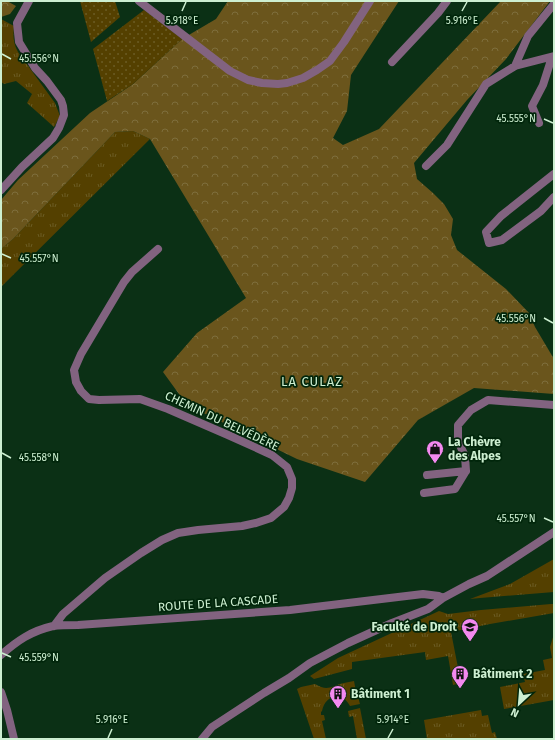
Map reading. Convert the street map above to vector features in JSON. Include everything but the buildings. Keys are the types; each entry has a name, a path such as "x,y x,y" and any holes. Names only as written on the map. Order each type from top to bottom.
{"street":[{"path":"1,190 22,167 53,138 64,115 61,100 35,68 19,42 17,23 29,1"},
{"path":"139,1 230,71 248,80 278,84 303,78 330,61 370,1"},
{"path":"392,62 438,13 447,1"},
{"path":"515,66 528,36 554,4"},
{"path":"426,166 447,145 486,84 515,66 553,57"},
{"path":"539,123 532,106 543,85 553,57"},
{"path":"554,174 501,216 491,226 486,232 489,243 502,240 541,211 554,198"},
{"name":"CHEMIN DU BELVÉDÈRE","path":"54,626 63,614 105,578 162,540 178,533 256,523 271,518 284,507 290,498 292,479 287,467 272,455 214,428 140,399 89,399 81,391 76,382 74,370 81,354 124,282 132,272 158,249"},
{"path":"424,493 455,489 466,471 465,456 458,441 458,425 471,410 488,400 554,405"},
{"path":"427,475 466,471"},
{"path":"202,739 212,727 310,663 348,643 428,609 443,598 487,576 554,532"},
{"name":"ROUTE DE LA CASCADE","path":"1,655 25,636 54,626 290,610 423,594 443,598"},
{"path":"1,692 14,739"}],"green space":[{"path":"1,1 7,1 16,6 10,14 1,17"},
{"path":"80,1 115,1 120,17 91,42"},
{"path":"228,1 399,1 351,75 347,111 333,138 343,145 379,129 501,1 550,1 506,59 467,100 414,163 417,179 444,204 453,219 451,235 457,250 506,289 529,313 535,327 554,359 554,394 474,388 418,420 365,482 297,459 187,405 163,372 197,333 246,298 150,139 133,131 115,132 13,239 1,249 1,200 18,180 90,113 133,84 182,39 216,19"},
{"path":"144,10 182,39 133,84 107,101 93,49"},
{"path":"1,19 14,26 15,46 18,52 55,103 60,116 54,127 27,103 32,94 16,81 4,84 1,82"},
{"path":"133,131 150,139 1,287 1,249 13,239 115,132"},
{"path":"554,559 554,592 470,599 510,584"},
{"path":"554,604 554,613 451,632 461,683 453,685 448,656 426,660 425,652 352,662 352,669 314,679 310,676 338,658 439,611 448,614"},
{"path":"554,634 554,700 504,709 500,687 525,682 523,674 545,670 543,660 552,658 550,647"},
{"path":"354,681 360,704 350,706 347,701 338,696 330,698 321,712 321,715 324,715 325,720 322,721 326,739 314,739 297,689 315,684 323,688 330,688"},
{"path":"360,708 366,739 357,739 353,716 349,717 348,711"},
{"path":"481,710 482,716 488,715 492,733 495,732 497,739 427,739 424,720"}],"place":[{"name":"La Chèvre des Alpes","path":"435,464"},
{"name":"Faculté de Droit","path":"470,642"},
{"name":"Bâtiment 2","path":"460,689"},
{"name":"Bâtiment 1","path":"338,709"}],"district":[{"name":"LA CULAZ","path":"312,381"}]}
